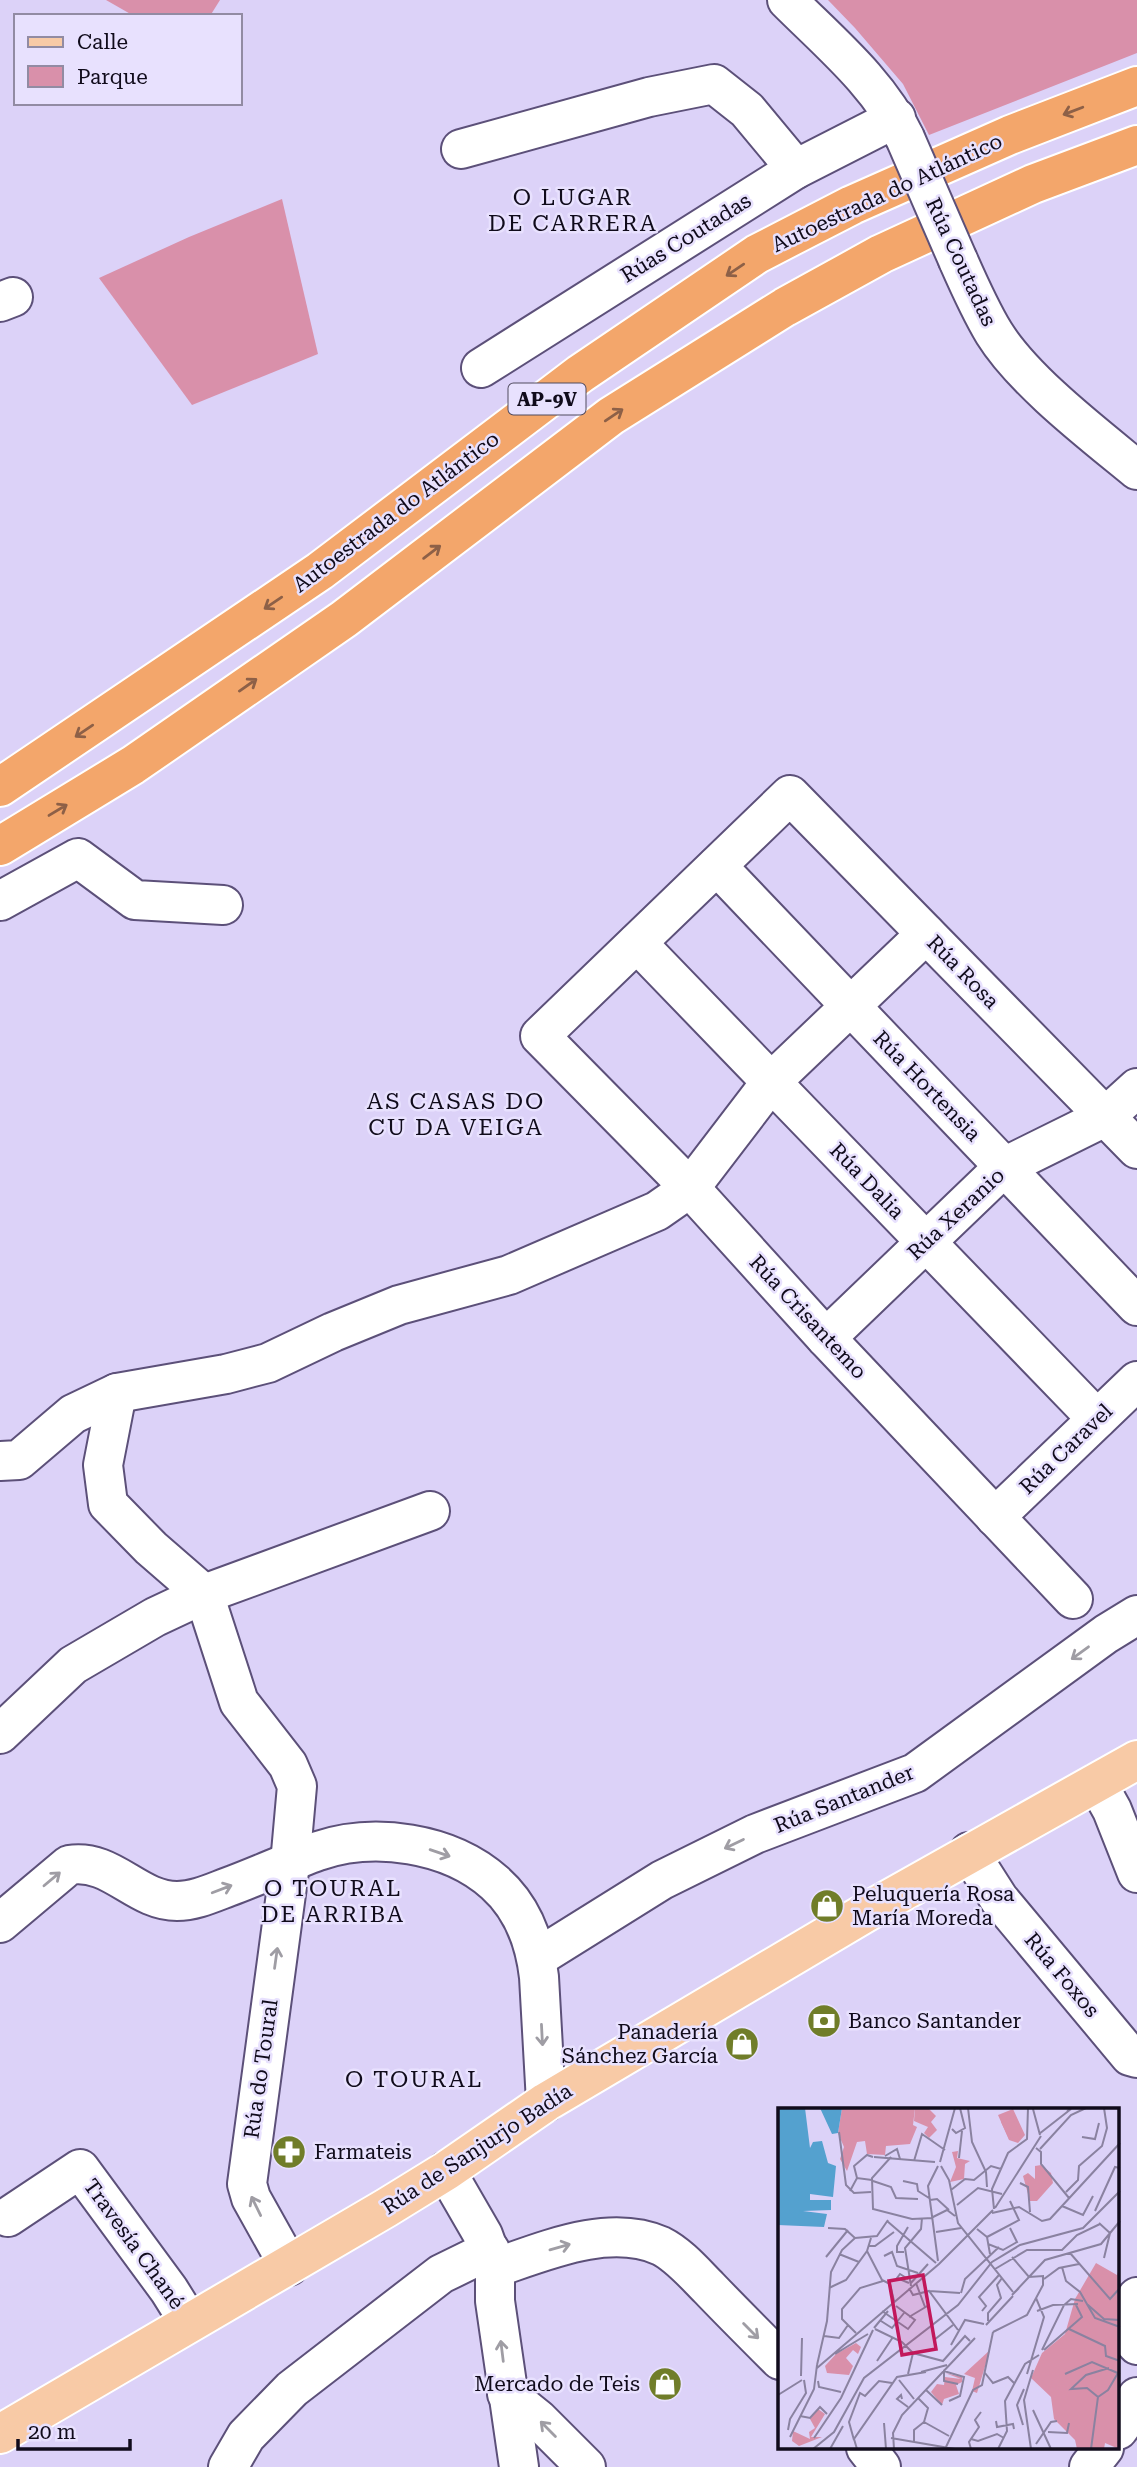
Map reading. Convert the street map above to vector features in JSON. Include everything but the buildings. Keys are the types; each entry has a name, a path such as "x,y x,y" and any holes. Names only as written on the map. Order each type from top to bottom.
{"highway":[{"name":"Autoestrada do Atlántico","path":"0,788 320,571 580,374 757,254 852,205 1010,135 1137,86"},
{"name":"AP-9V","path":"0,846 134,765 344,619 611,416 785,307 881,254 1033,184 1137,145"}],"main road":[{"name":"Rúa de Sanjurjo Badía","path":"0,2434 446,2171 547,2102 969,1852 1137,1760"}],"street":[{"name":"Rúa Coutadas","path":"787,0 868,82 901,128 958,260 995,334 1032,378 1137,470"},
{"path":"461,149 649,97 714,84 747,110 796,169"},
{"name":"Rúas Coutadas","path":"481,368 796,169 901,128"},
{"name":"Rúa Rosa","path":"717,866 790,795 1137,1149"},
{"path":"0,901 78,858 135,900 223,905"},
{"path":"637,943 717,866"},
{"name":"Rúa Hortensia","path":"717,866 1137,1306"},
{"path":"0,1461 19,1460 73,1414 117,1393 226,1374 268,1363 333,1332 399,1306 509,1275 657,1211 690,1188 771,1082 926,934"},
{"name":"Rúa Crisantemo","path":"637,943 540,1036 690,1188 825,1338 1073,1600"},
{"name":"Rúa Dalia","path":"637,943 1097,1419"},
{"name":"Rúa Xeranio","path":"825,1338 1004,1167 1105,1117 1137,1088"},
{"name":"Rúa Caravel","path":"995,1517 1137,1381"},
{"path":"117,1393 103,1465 108,1504 151,1548 204,1594"},
{"path":"0,1734 74,1665 155,1616 204,1594 430,1511"},
{"name":"Rúa do Toural","path":"204,1594 239,1702 288,1765 297,1786 290,1864 247,2183 251,2198 289,2266"},
{"name":"Rúa Santander","path":"537,1958 662,1880 744,1839 915,1773 1106,1634 1137,1615"},
{"path":"1097,1783 1112,1810 1137,1873"},
{"path":"0,1923 69,1865 83,1863 100,1867 156,1898 177,1901 199,1898 341,1845 404,1843 441,1852 471,1866 495,1883 517,1909 529,1932 537,1958 547,2102"},
{"name":"Rúa Foxos","path":"969,1852 999,1899 1130,2056 1137,2058"},
{"name":"Travesía Chané","path":"8,2217 80,2169 169,2290 189,2322"},
{"path":"446,2171 493,2259 495,2301 519,2467"},
{"path":"228,2467 246,2436 292,2389 441,2274 493,2259 609,2237 638,2239 662,2247 685,2264 778,2358"},
{"path":"1137,2297 1132,2312 1131,2338 1137,2345"},
{"path":"507,2395 538,2419 586,2467"},
{"path":"1120,2427 1130,2414 1137,2397"},
{"path":"868,2450 881,2467"},
{"path":"1089,2467 1102,2450"}],"green space":[{"path":"106,0 220,0 211,14 130,14"},
{"path":"828,0 1137,0 1137,53 929,135 903,84"},
{"path":"282,199 318,354 192,405 99,278"}],"place":[{"name":"Peluquería Rosa María Moreda","path":"827,1906"},
{"name":"Banco Santander","path":"824,2021"},
{"name":"Panadería Sánchez García","path":"742,2044"},
{"name":"Farmateis","path":"289,2152"},
{"name":"Mercado de Teis","path":"665,2384"}],"district":[{"name":"O LUGAR DE CARRERA","path":"573,210"},
{"name":"AS CASAS DO CU DA VEIGA","path":"456,1114"},
{"name":"O TOURAL DE ARRIBA","path":"333,1901"},
{"name":"O TOURAL","path":"414,2079"}]}
